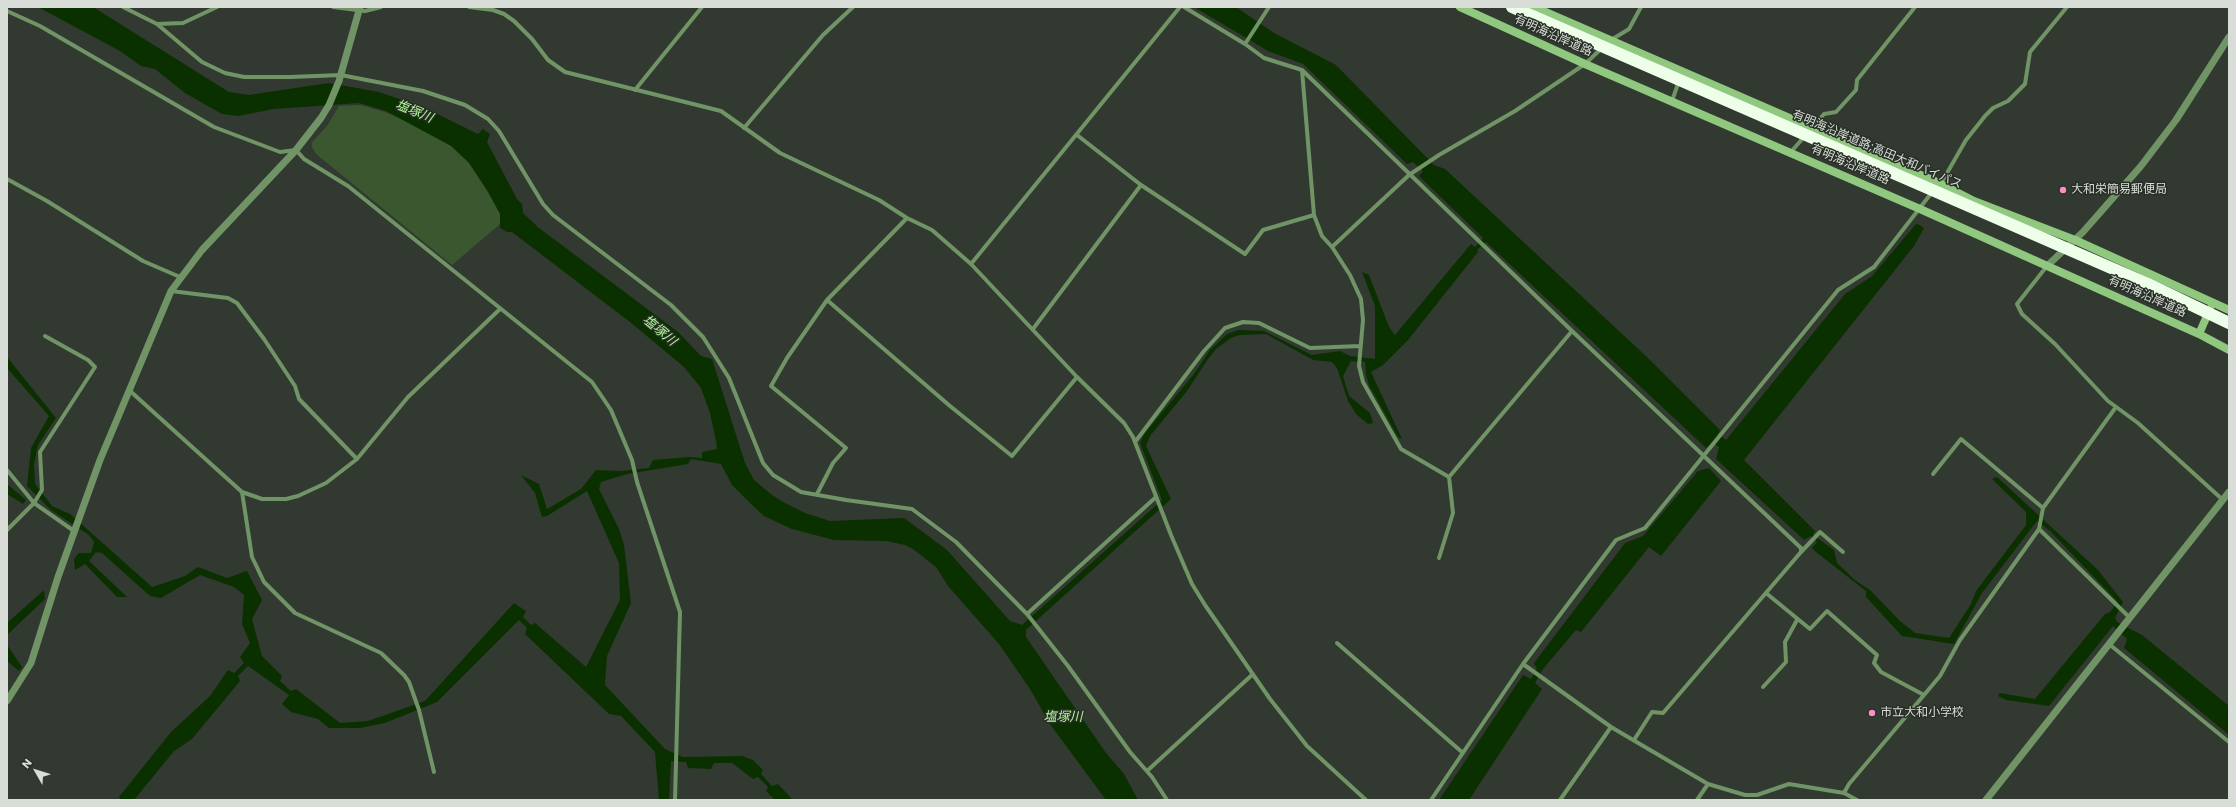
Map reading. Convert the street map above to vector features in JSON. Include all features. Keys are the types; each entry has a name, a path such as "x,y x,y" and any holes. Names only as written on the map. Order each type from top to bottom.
{"highway":[{"name":"有明海沿岸道路;高田大和バイパス","path":"1512,7 2133,277 2229,323"}],"main road":[{"name":"有明海沿岸道路","path":"1460,7 1585,64 2048,265 2199,334 2229,350"},
{"name":"有明海沿岸道路","path":"1534,7 1939,182 1974,201 2075,240 2229,310"},
{"path":"2199,334 2212,302"}],"street":[{"path":"123,7 157,24 202,62 225,73 244,77 340,78 423,91 465,105 488,119 499,131 543,204 554,215 671,305 703,337 728,378 763,463 773,475 801,492 912,509 956,542 1027,614 1068,666 1130,752 1147,771 1167,800"},
{"path":"157,24 183,23 217,7"},
{"path":"333,7 359,8 365,11 381,7"},
{"path":"469,7 493,10 509,17 532,39 548,60 565,72 721,111 780,153 879,200 907,218 932,230 971,264 1077,377 1124,423 1135,442 1192,584 1253,674 1307,746 1366,800"},
{"path":"635,90 702,7"},
{"path":"744,128 823,35 853,7"},
{"path":"971,264 1180,7"},
{"path":"1184,7 1245,44 1264,58 1302,70 1572,331 1798,544 1801,552"},
{"path":"1245,44 1269,7"},
{"path":"1332,247 1409,175 1439,154 1515,110 1585,64 1610,40 1629,29 1641,7"},
{"path":"1790,152 1824,114 1836,112 1856,90 1857,80 1916,7"},
{"path":"1431,800 1523,664 1616,540 1645,528 1838,290 1874,267 1920,209 1939,182 1943,180 1966,140 1985,116 1993,108 2008,101 2025,84 2030,52 2067,7"},
{"path":"7,701 32,663 74,531 100,460 171,291 180,277 202,250 304,141 329,105 340,78 359,8"},
{"path":"7,11 40,26 214,127 280,152 296,150"},
{"path":"2224,500 2138,423 2116,407 2022,314 2017,304 2048,265 2075,240 2160,142 2229,38"},
{"path":"1302,70 1314,215 1322,236 1332,247 1350,275 1361,299 1363,320 1359,366 1363,382 1401,449 1449,477"},
{"path":"1672,101 1683,71"},
{"path":"1076,135 1141,185 1245,254 1263,230 1314,215"},
{"path":"296,150 304,159 348,186 592,382 611,410 632,460 637,482 680,612 675,800"},
{"path":"7,178 47,200 143,261 180,277"},
{"path":"1032,329 1141,185"},
{"path":"817,494 833,462 846,448 771,386 787,358 827,300 907,218"},
{"path":"171,291 228,298 237,303 264,339 295,386 299,399 358,459"},
{"path":"827,300 950,406 1012,456 1077,377"},
{"path":"129,390 242,492 273,500 298,496 326,483 358,459 408,397 500,309"},
{"path":"1135,442 1204,351 1225,328 1243,322 1259,323 1310,348 1360,346"},
{"path":"1440,558 1453,513 1449,477 1572,331"},
{"path":"7,530 34,503 42,490 40,452 95,367 88,360 45,336"},
{"path":"1845,792 1849,784 1940,676 1960,640 2039,529 2042,508 2116,407"},
{"path":"1933,474 1960,439 2042,508"},
{"path":"7,470 34,503 74,531"},
{"path":"242,492 252,557 264,582 295,613 381,653 404,675 409,682 419,710 434,772"},
{"path":"1986,800 2229,492"},
{"path":"1027,614 1156,497"},
{"path":"2039,529 2129,617"},
{"path":"1634,740 1652,712 1663,713 1801,552 1820,532 1843,552"},
{"path":"1766,593 1810,629 1827,611 1840,620 1877,655 1874,663 1881,672 1924,695"},
{"path":"1763,687 1786,662 1785,642 1798,620"},
{"path":"1337,643 1463,753"},
{"path":"2109,644 2229,742"},
{"path":"1523,664 1529,670 1611,728 1708,784 1746,795 1757,795 1789,784 1845,792 1857,800"},
{"path":"1147,771 1253,674"},
{"path":"1560,800 1611,728"},
{"path":"1697,800 1708,784"}],"shaded area":[{"path":"360,105 385,112 464,146 500,210 501,221 499,225 452,265 316,154 312,147 312,142 327,126 339,106"}],"water":[{"name":"塩塚川","path":"38,7 93,7 229,92 249,95 329,83 379,92 423,107 478,134 483,129 490,134 487,142 517,199 522,204 523,213 539,228 678,332 701,356 712,359 745,463 754,480 772,495 785,503 805,513 830,521 904,518 947,550 1010,621 1022,625 1162,500 1140,443 1145,433 1194,374 1210,350 1227,334 1238,330 1264,331 1312,355 1340,351 1350,356 1375,359 1375,306 1362,272 1369,275 1389,327 1395,335 1471,244 1475,247 1483,238 1419,176 1423,171 1413,162 1407,164 1303,64 1268,51 1194,7 1236,7 1274,33 1336,65 1434,165 1445,169 1649,359 1720,430 1718,434 1726,440 1845,294 1872,276 1916,224 1920,225 1924,228 1914,246 1744,460 1815,531 1813,535 1834,550 1837,563 1855,580 1870,590 1900,621 1915,633 1949,638 1971,604 1976,591 2026,525 2026,512 1992,479 1997,477 2098,570 2123,602 2115,618 2117,622 2142,635 2229,706 2229,735 2124,648 2127,639 2113,626 2049,706 2006,700 1998,696 2000,693 2035,699 2105,614 2110,612 2118,602 2050,531 2037,521 1982,593 1954,644 1902,636 1866,597 1866,591 1812,548 1817,542 1811,536 1804,540 1716,459 1719,447 1714,443 1706,448 1486,242 1477,250 1478,252 1408,340 1383,365 1371,372 1402,439 1398,437 1369,385 1366,375 1365,362 1351,361 1343,376 1349,396 1370,413 1373,423 1368,424 1356,414 1348,401 1337,368 1332,362 1313,360 1266,334 1240,335 1231,338 1216,349 1208,359 1187,391 1150,436 1146,446 1171,499 1026,630 1026,637 1106,753 1124,774 1138,800 1106,800 1050,724 1030,689 999,644 948,586 936,567 913,549 905,545 886,541 834,540 792,529 764,516 732,485 721,464 691,459 688,464 627,474 601,482 599,489 619,529 624,545 631,603 607,656 605,685 665,749 683,757 742,756 753,760 763,770 761,774 772,786 778,784 793,800 775,800 766,791 768,787 758,777 753,779 732,763 714,763 711,769 688,768 686,762 671,761 669,800 659,800 655,752 621,716 609,714 525,634 527,628 519,620 437,702 385,723 360,728 329,728 318,719 291,712 282,704 289,695 248,666 238,676 240,681 192,739 174,751 134,800 121,800 119,797 171,732 210,696 228,670 234,673 244,663 240,657 250,643 242,624 244,595 234,587 200,575 161,598 150,596 102,553 96,552 89,561 127,597 117,597 85,564 75,570 74,559 79,553 91,553 94,542 89,535 51,510 27,486 31,448 49,416 7,368 7,357 56,418 38,445 34,464 35,484 52,506 70,514 152,587 185,576 198,567 227,578 247,571 262,600 252,619 262,656 282,676 280,681 291,691 296,689 340,723 368,721 425,701 514,603 526,611 523,617 531,625 535,623 586,667 620,600 619,563 587,491 547,516 542,517 535,493 521,475 539,484 547,509 581,489 596,470 621,471 649,468 653,460 689,457 702,458 702,452 717,449 710,413 701,388 684,367 630,322 512,232 507,232 500,228 500,214 488,192 469,163 451,146 386,111 359,103 274,109 238,116 222,114 185,93 155,69 141,66 120,51"},
{"path":"1709,468 1721,481 1661,556 1649,547 1581,632 1576,630 1543,669 1535,683 1542,689 1469,800 1439,800 1523,675 1531,679 1537,669 1534,663 1625,543 1643,536 1698,471"},
{"path":"7,484 26,500 23,504 7,494"},
{"path":"44,590 45,599 7,635 7,623"},
{"path":"7,645 22,667 19,671 7,661"}],"place":[{"name":"大和栄簡易郵便局","path":"2063,190"},
{"name":"市立大和小学校","path":"1872,713"}]}
